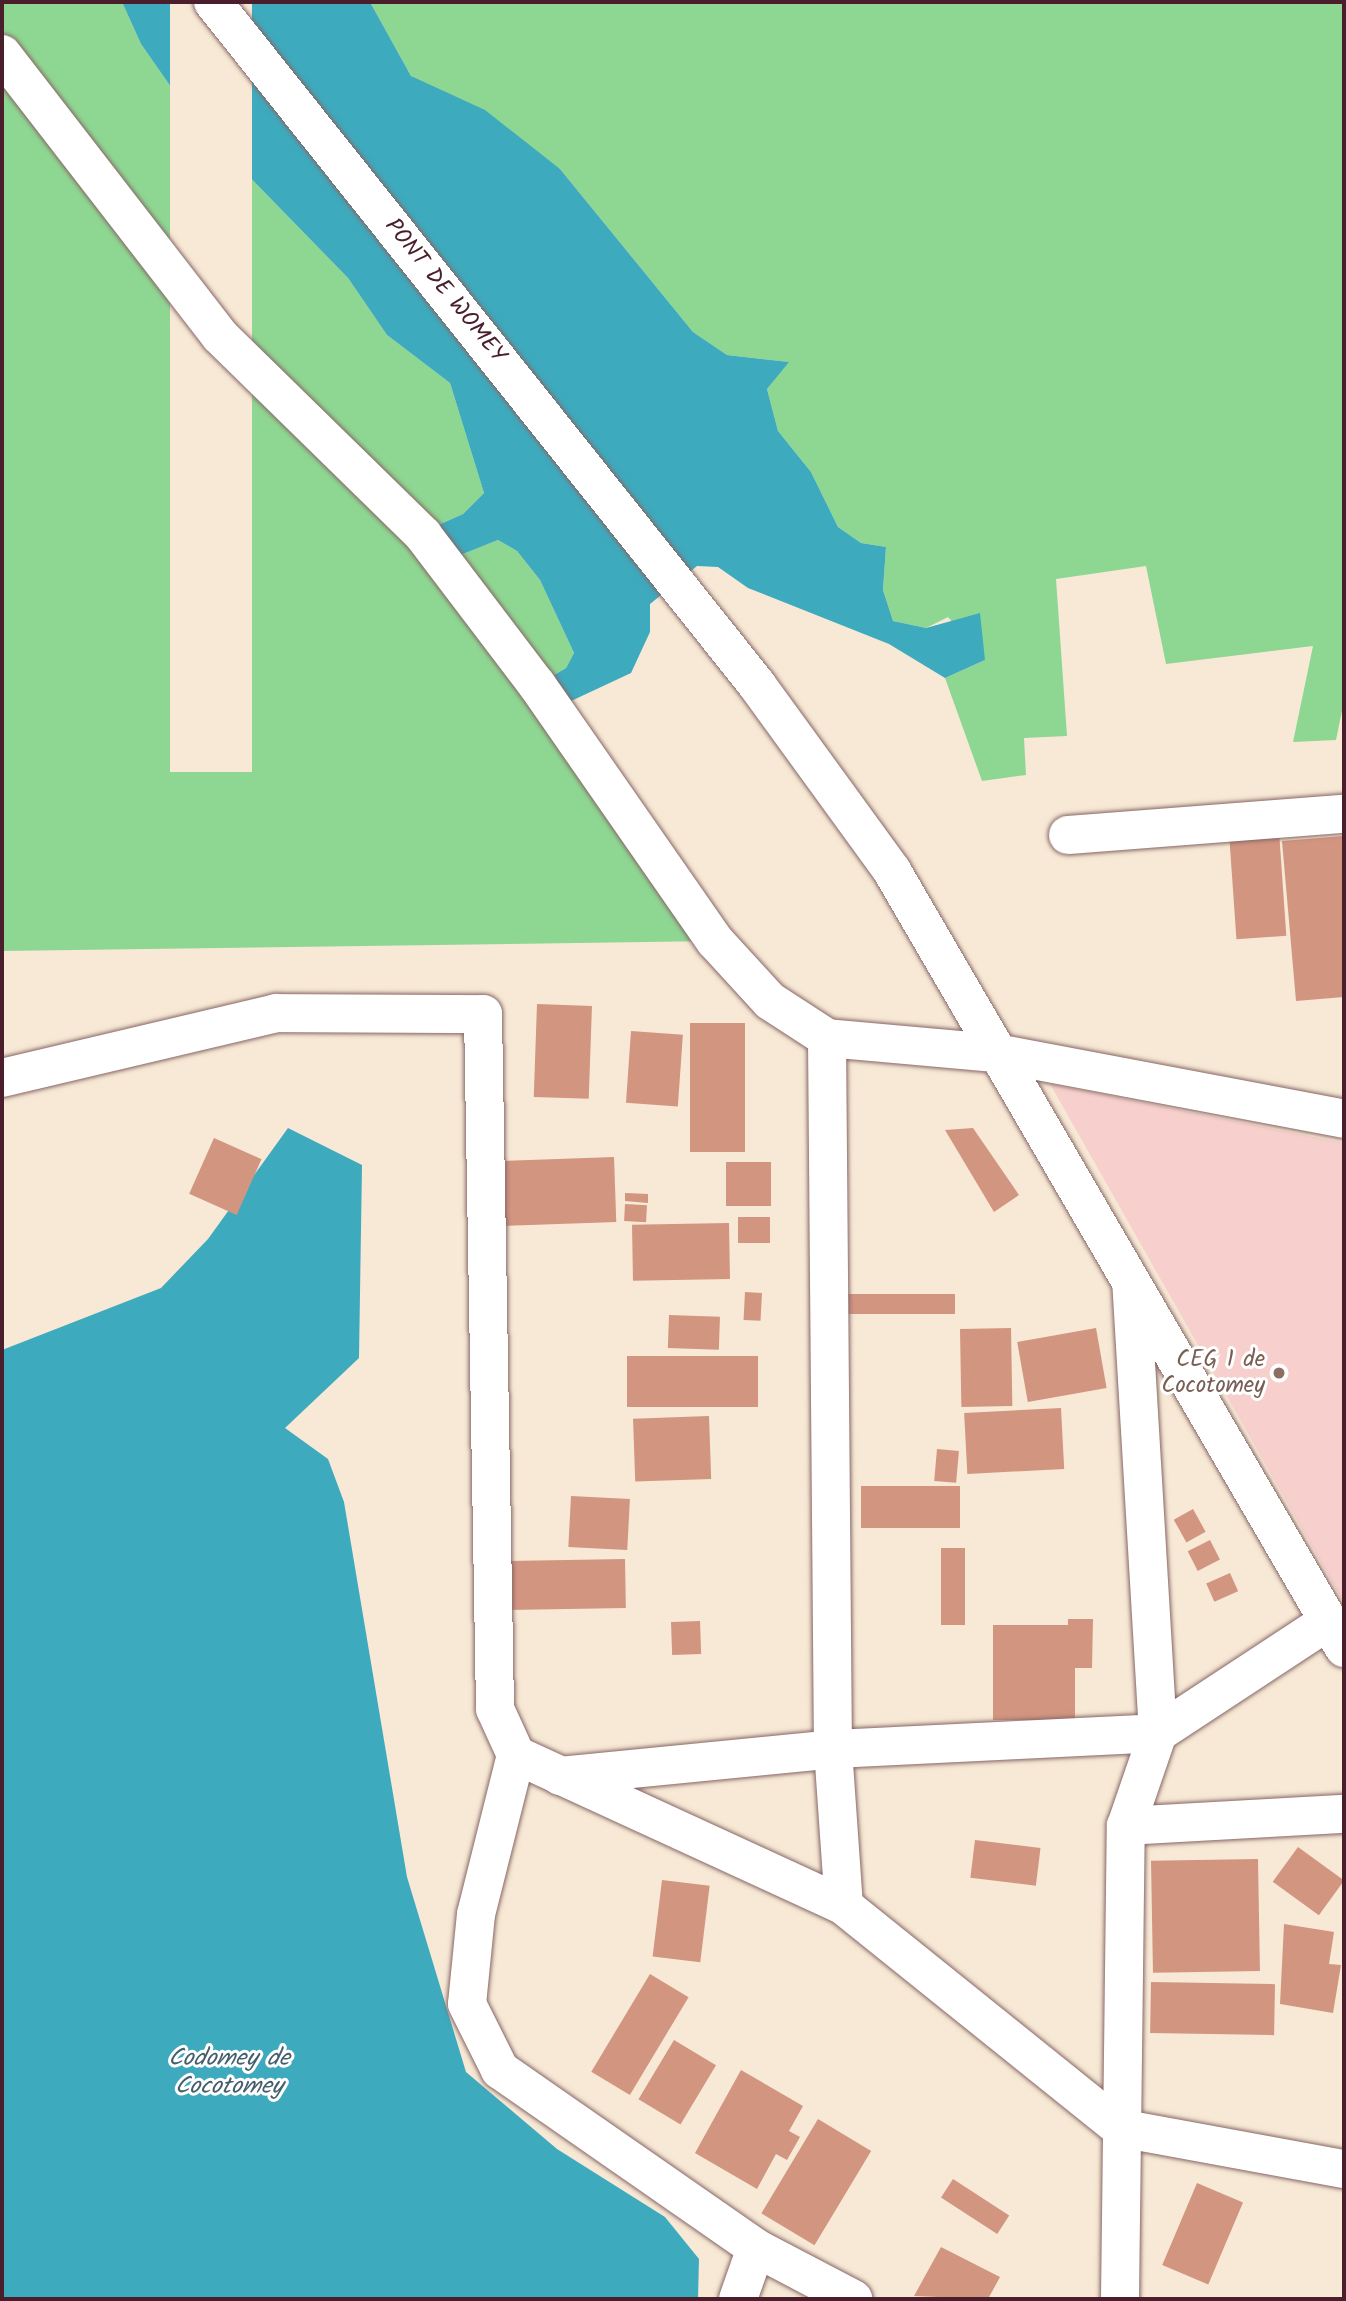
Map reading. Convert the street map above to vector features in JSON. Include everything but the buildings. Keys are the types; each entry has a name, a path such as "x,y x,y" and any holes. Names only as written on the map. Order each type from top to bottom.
{"street":[{"name":"PONT DE WOMEY","path":"213,2 676,581 892,871 1336,1635"},
{"path":"2,54 220,336 433,549 743,979 827,1038 996,1053 1344,1119"},
{"path":"1069,835 1344,814"},
{"path":"2,1078 276,1013 483,1014 495,1709 516,1755 845,1906 1120,2128 1344,2169"},
{"path":"827,1038 833,1749 845,1906"},
{"path":"1120,2299 1120,2128 1126,1826 1158,1733 1131,1285"},
{"path":"557,1776 833,1749 1158,1733 1336,1635"},
{"path":"516,1755 476,1914 467,2004 500,2070 756,2248 853,2299"},
{"path":"1126,1826 1344,1814"},
{"path":"738,2299 756,2248"}],"shaded area":[{"name":"CEG 1 de Cocotomey","path":"1050,1084 1344,1143 1344,1603"}],"green space":[{"path":"2,2 122,2 141,44 194,120 348,278 387,335 450,383 484,493 463,514 436,526 443,562 498,540 517,551 540,580 574,653 566,668 538,684 715,941 2,951"},
{"path":"370,2 1344,2 1344,701 1336,740 1293,742 1313,646 1166,664 1146,566 1056,579 1067,736 1024,738 1026,775 982,781 945,678 985,660 948,617 926,628 893,621 883,590 886,547 861,543 838,527 811,472 778,431 767,389 788,362 727,355 693,332 560,169 411,76"}],"water":[{"path":"122,2 370,2 411,76 485,110 560,169 693,332 727,355 789,362 767,389 778,431 811,472 838,527 861,543 886,547 883,590 893,621 926,628 980,613 985,660 945,678 889,644 748,588 718,567 697,566 650,604 650,632 631,673 554,709 537,685 566,668 574,653 540,580 517,551 498,540 443,562 436,526 463,514 484,493 450,383 387,335 348,278 194,120 141,44"},
{"name":"Codomey de Cocotomey","path":"288,1128 362,1165 359,1358 285,1428 328,1459 344,1502 407,1877 466,2072 557,2149 665,2217 699,2259 698,2299 2,2299 2,1350 161,1288 208,1239"}],"pier":[{"path":"170,2 252,2 252,772 170,772"}],"place":[{"name":"CEG 1 de Cocotomey","path":"1279,1373"}]}
